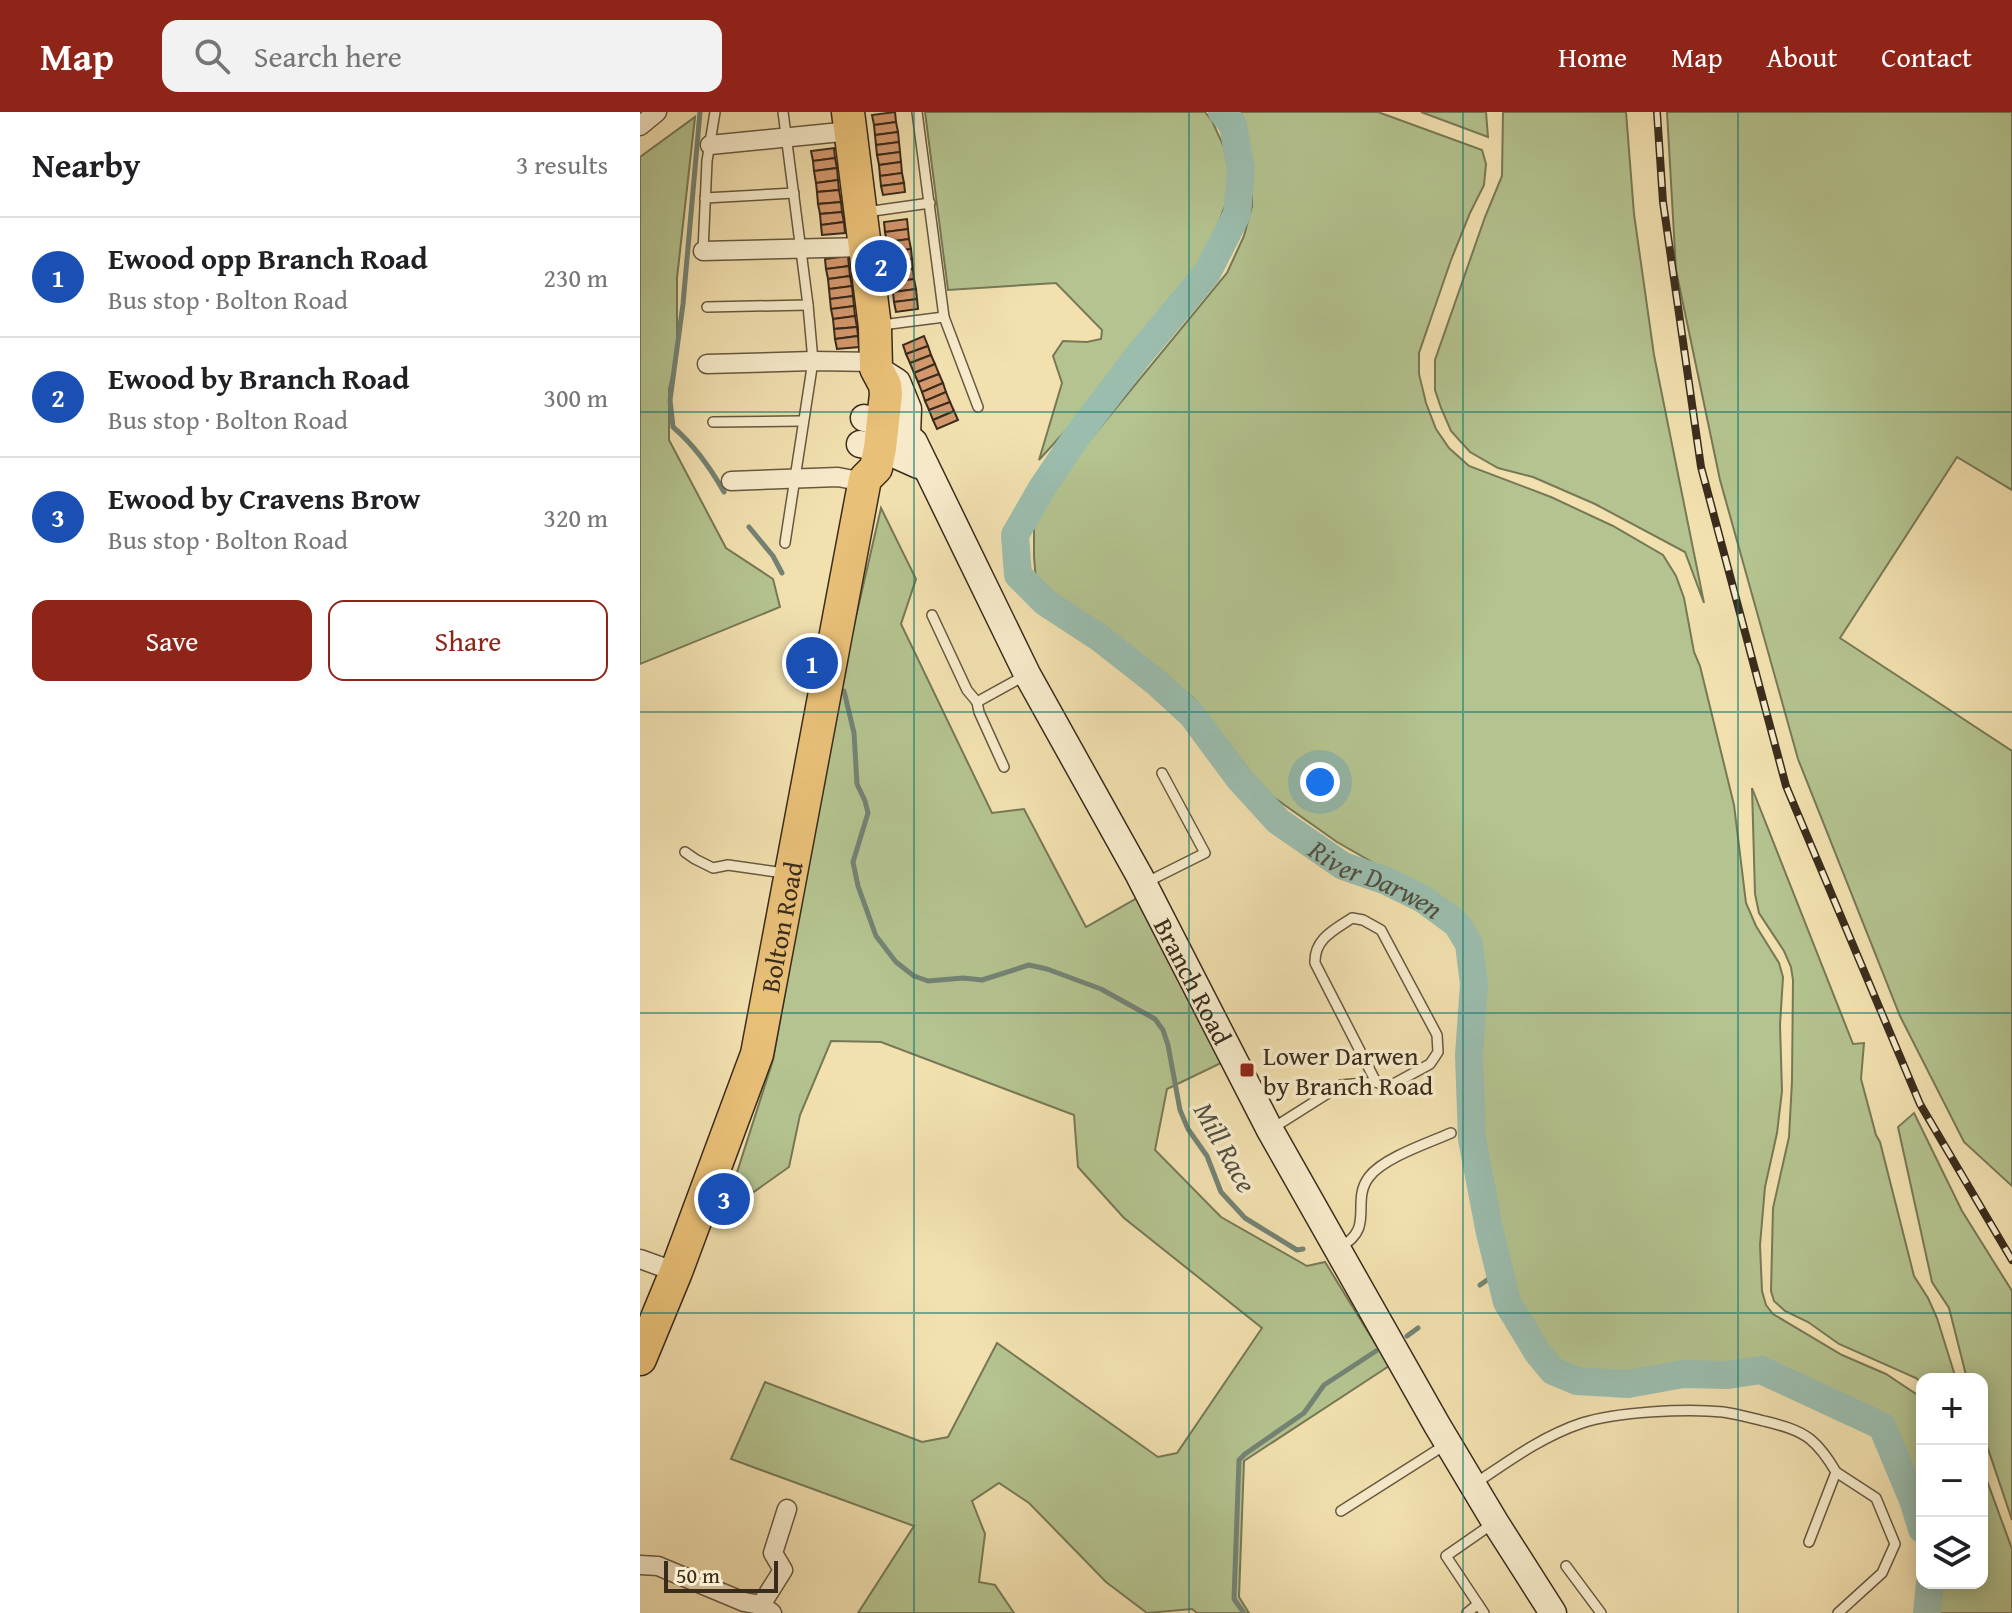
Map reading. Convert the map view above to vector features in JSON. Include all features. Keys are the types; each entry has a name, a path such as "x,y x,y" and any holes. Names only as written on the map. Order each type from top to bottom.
{"highway":[{"name":"Bolton Road","path":"640,1359 676,1272 757,1054 864,480 876,468 879,434 869,380 877,367 875,327 849,122"}],"street":[{"path":"640,126 657,112"},
{"path":"710,145 787,137 849,122"},
{"path":"703,251 865,247"},
{"path":"707,364 813,361 877,367 897,382 908,409 879,434"},
{"name":"Branch Road","path":"879,434 918,465 924,465 1027,674 1144,883 1270,1130 1448,1443 1553,1613"},
{"path":"731,481 838,477 864,480"},
{"path":"640,1259 676,1272"},
{"path":"640,1565 658,1566 766,1609 783,1570 773,1553 787,1509"}],"lane":[{"path":"703,251 707,161 715,112"},
{"path":"783,112 813,361 785,543"},
{"path":"917,112 944,317 978,407"},
{"path":"705,198 794,193"},
{"path":"859,213 930,203"},
{"path":"707,307 808,305"},
{"path":"875,327 944,317"},
{"path":"713,422 803,421"},
{"path":"932,615 967,690 977,702 1004,767"},
{"path":"977,702 1027,674"},
{"path":"1144,883 1205,853 1162,773"},
{"path":"685,852 713,868 728,865 790,874"},
{"path":"1270,1130 1341,1085 1376,1082 1388,1087 1430,1064 1438,1052 1437,1035 1381,930 1352,918 1320,942 1315,952 1315,963 1376,1082"},
{"path":"1337,1249 1352,1240 1359,1228 1363,1186 1379,1165 1451,1133"},
{"path":"1473,1485 1534,1444 1582,1423 1618,1416 1700,1411 1724,1412 1778,1424 1811,1439 1836,1472 1876,1498 1895,1544 1882,1573 1838,1613"},
{"path":"1341,1511 1448,1443"},
{"path":"1809,1542 1836,1472"},
{"path":"1484,1613 1446,1556 1495,1522"},
{"path":"1566,1566 1601,1613"},
{"path":"1467,1613 1478,1604"}],"green space":[{"path":"925,112 1205,112 1224,147 1230,177 1226,203 1205,259 1095,402 1039,460 1062,383 1053,356 1063,341 1101,339 1102,330 1056,283 948,290"},
{"path":"1232,112 1378,112 1482,150 1486,164 1484,185 1451,260 1419,353 1419,374 1426,403 1436,429 1449,448 1469,466 1551,497 1613,526 1663,555 1676,576 1734,805 1746,903 1779,963 1783,977 1780,1025 1782,1091 1777,1133 1765,1187 1760,1245 1762,1291 1766,1305 1773,1314 1842,1355 1886,1374 1916,1394 1916,1498 1885,1424 1762,1365 1627,1378 1572,1373 1554,1363 1536,1344 1521,1313 1479,1133 1481,994 1477,951 1463,925 1442,902 1337,842 1266,792 1195,700 1157,667 1078,615 1036,580 1034,516 1074,459 1227,273 1244,236 1252,206 1252,173 1242,124"},
{"path":"1421,112 1486,112 1488,137"},
{"path":"1503,112 1626,112 1634,214 1654,355 1704,603 1685,552 1595,504 1533,477 1498,468 1470,452 1451,431 1441,408 1435,390 1435,360 1502,176"},
{"path":"1667,112 2012,112 2012,490 1957,457 1840,638 2012,751 2012,1186 1964,1142 1900,1016 1798,759 1720,480 1676,270"},
{"path":"695,117 677,278 677,354 669,389 669,440 726,548 773,579 780,607 640,664 640,157"},
{"path":"881,508 916,579 901,624 992,813 1024,809 1086,927 1139,897 1221,1063 1167,1089 1155,1150 1221,1217 1307,1266 1325,1262 1389,1366 1244,1461 1239,1597 1249,1613 1197,1613 1192,1609 1147,1613 1106,1582 1029,1503 999,1483 972,1501 985,1534 979,1582 995,1585 1014,1613 858,1613 914,1526 731,1459 765,1382 922,1442 948,1437 997,1343 1158,1457 1177,1453 1262,1328 1124,1218 1078,1167 1074,1115 881,1042 831,1041 800,1115 789,1167 724,1213 773,1060 838,695"},
{"path":"1752,788 1853,1044 1864,1043 1861,1079 1914,1276 1937,1318 1954,1373 1916,1373 1916,1378 1839,1344 1774,1301 1771,1291 1773,1208 1789,1137 1793,980 1784,951 1759,913 1755,894"},
{"path":"1914,1113 1962,1211 2012,1291 2012,1520 1988,1449 1988,1373 1965,1373 1949,1308 1932,1282 1898,1127"},
{"path":"1988,1483 2012,1549 2012,1613 1936,1613 1937,1589 1988,1589"}],"building":[{"path":"895,112 896,122 874,125 872,115"},
{"path":"896,122 898,132 875,135 874,125"},
{"path":"898,132 899,142 876,145 875,135"},
{"path":"899,142 900,152 877,155 876,145"},
{"path":"834,148 835,158 813,161 811,151"},
{"path":"900,152 901,162 879,165 877,155"},
{"path":"835,158 837,168 814,171 813,161"},
{"path":"901,162 902,173 880,176 879,165"},
{"path":"837,168 838,180 816,183 814,171"},
{"path":"902,173 904,183 881,186 880,176"},
{"path":"838,180 839,190 817,192 816,183"},
{"path":"904,183 905,192 883,195 881,186"},
{"path":"839,190 841,202 818,204 817,192"},
{"path":"841,202 842,212 820,214 818,204"},
{"path":"842,212 844,222 821,225 820,214"},
{"path":"907,219 908,229 885,232 884,222"},
{"path":"844,222 845,233 822,235 821,225"},
{"path":"908,229 909,239 887,242 885,232"},
{"path":"909,239 911,249 888,252 887,242"},
{"path":"911,249 912,259 889,262 888,252"},
{"path":"848,256 849,266 826,269 825,259"},
{"path":"912,259 913,269 890,272 889,262"},
{"path":"849,266 850,276 828,279 826,269"},
{"path":"913,269 914,279 892,282 890,272"},
{"path":"850,276 852,286 829,289 828,279"},
{"path":"914,279 916,289 893,292 892,282"},
{"path":"852,286 853,296 830,299 829,289"},
{"path":"916,289 917,299 894,302 893,292"},
{"path":"853,296 854,306 831,309 830,299"},
{"path":"917,299 918,309 896,312 894,302"},
{"path":"854,306 855,316 833,319 831,309"},
{"path":"855,316 857,327 834,329 833,319"},
{"path":"857,327 858,336 835,339 834,329"},
{"path":"858,336 859,347 837,349 835,339"},
{"path":"924,336 928,346 906,354 903,345"},
{"path":"928,346 931,355 910,363 906,354"},
{"path":"931,355 935,364 914,373 910,363"},
{"path":"935,364 939,374 918,382 914,373"},
{"path":"939,374 943,383 922,392 918,382"},
{"path":"943,383 946,392 925,401 922,392"},
{"path":"946,392 950,402 929,410 925,401"},
{"path":"950,402 954,411 933,420 929,410"},
{"path":"954,411 958,420 937,429 933,420"}],"waterway":[{"name":"Mill Race","path":"700,112 683,304 670,400 673,427 701,457 724,492"},
{"name":"River Darwen","path":"1222,112 1233,125 1241,170 1237,214 1207,273 1139,355 1042,488 1015,535 1018,575 1045,602 1100,638 1192,715 1238,777 1278,821 1343,866 1384,880 1423,899 1457,924 1469,944 1474,984 1469,1055 1472,1139 1490,1233 1507,1302 1538,1353 1553,1371 1577,1381 1628,1384 1683,1374 1728,1375 1761,1370 1882,1426 1918,1517"},
{"name":"Mill Race","path":"749,527 773,556 782,573"},
{"name":"Mill Race","path":"844,691 854,733 857,784 868,813 853,862 876,936 896,962 914,976 928,981 982,980 1029,965 1101,989 1155,1019 1168,1045 1180,1110 1188,1129 1207,1156 1221,1192 1245,1218 1297,1250 1303,1249"},
{"path":"1480,1285 1500,1271"},
{"path":"1407,1336 1418,1328"},
{"path":"1244,1613 1234,1599 1239,1460 1304,1413 1324,1385 1376,1351"},
{"name":"River Darwen","path":"1927,1613 1929,1589"}],"railway":[{"path":"1657,112 1663,202 1701,467 1786,786 1920,1104 2012,1260"}],"place":[{"name":"Ewood by Branch Road","path":"881,266"},
{"name":"Ewood opp Branch Road","path":"812,663"},
{"name":"Lower Darwen by Branch Road","path":"1247,1070"},
{"name":"Ewood by Cravens Brow","path":"724,1199"}]}
